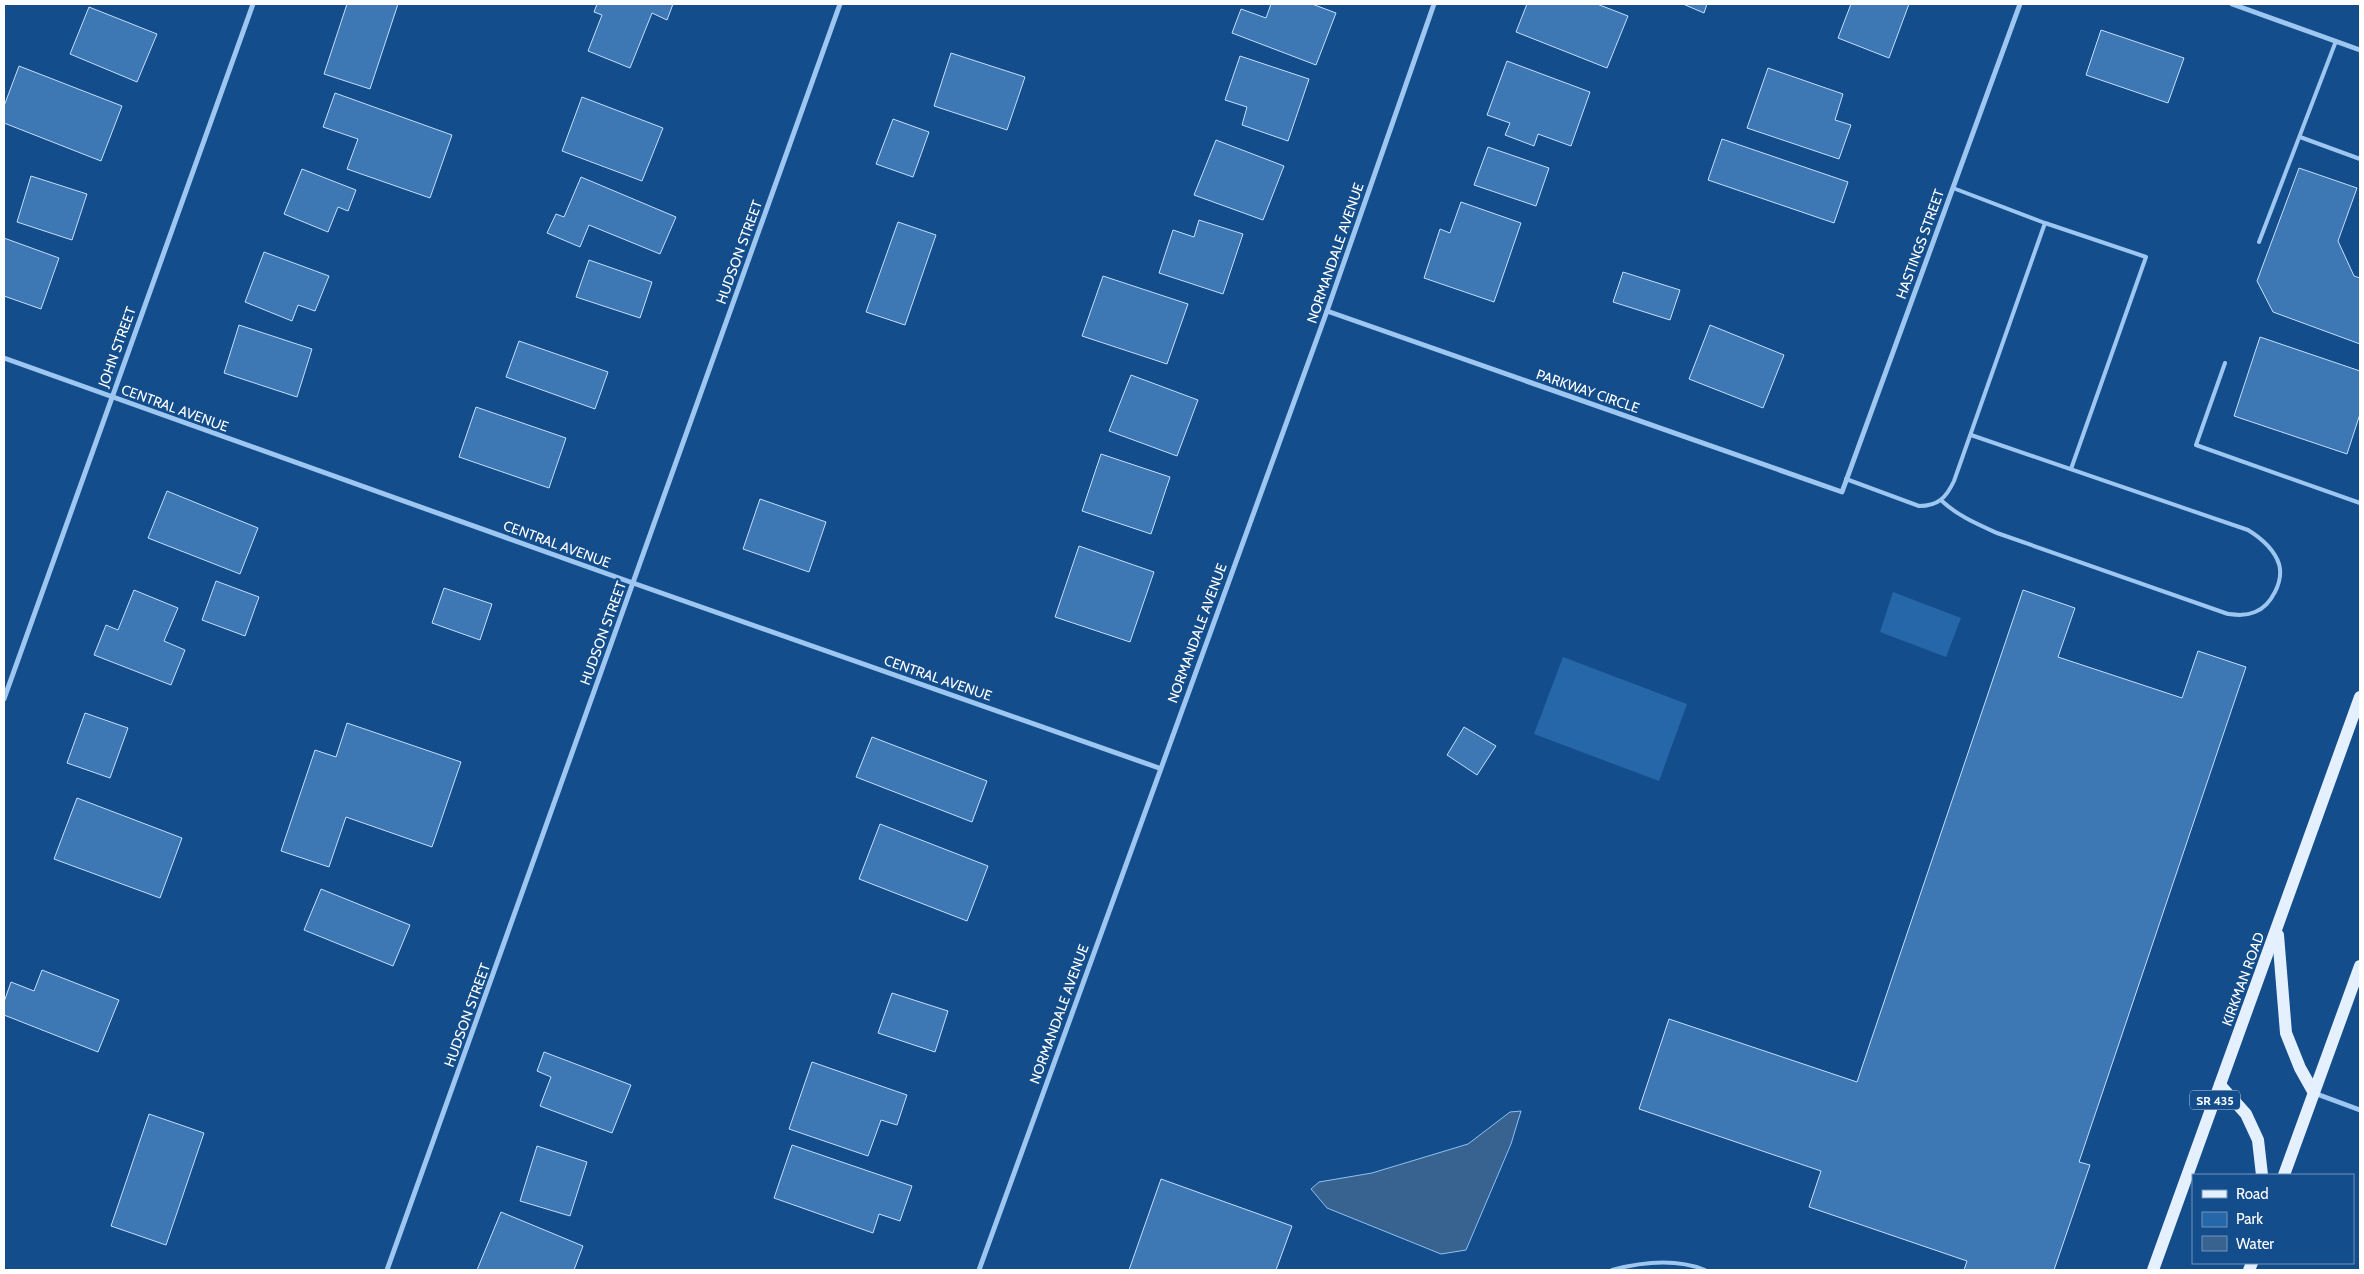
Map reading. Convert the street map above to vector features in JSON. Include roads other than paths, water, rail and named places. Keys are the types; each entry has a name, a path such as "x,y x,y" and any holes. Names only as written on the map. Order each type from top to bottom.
{"main road":[{"name":"KIRKMAN ROAD","path":"2153,1270 2278,930 2360,697"},
{"path":"2278,930 2286,1033 2300,1068 2314,1093"},
{"path":"2284,1174 2360,966"},
{"path":"2220,1085 2246,1114 2258,1140 2262,1174"}],"street":[{"name":"JOHN STREET","path":"4,699 253,4"},
{"name":"HUDSON STREET","path":"387,1270 840,4"},
{"name":"NORMANDALE AVENUE","path":"979,1270 1327,311 1434,4"},
{"name":"HASTINGS STREET","path":"1842,492 2020,4"},
{"path":"2232,4 2360,50"},
{"name":"PARKWAY CIRCLE","path":"1327,311 1842,492"},
{"name":"CENTRAL AVENUE","path":"4,358 633,583 1160,768"},
{"path":"2314,1093 2360,1110"}],"lane":[{"path":"2259,242 2336,41"},
{"path":"2300,138 2360,159"},
{"path":"1952,188 2146,257 2071,468"},
{"path":"1846,479 1920,506 1931,506 1942,500 1954,481 2045,222"},
{"path":"2225,363 2196,445 2360,503"},
{"path":"1942,500 1952,511 1997,533 2228,614 2243,616 2257,612 2276,592 2280,578 2279,564 2262,539 2248,530 1971,435"},
{"path":"1612,1270 1650,1262 1673,1263 1705,1270"}],"water":[{"path":"1521,1111 1511,1144 1466,1250 1441,1254 1327,1208 1311,1189 1319,1182 1372,1173 1468,1144 1510,1112"}]}
